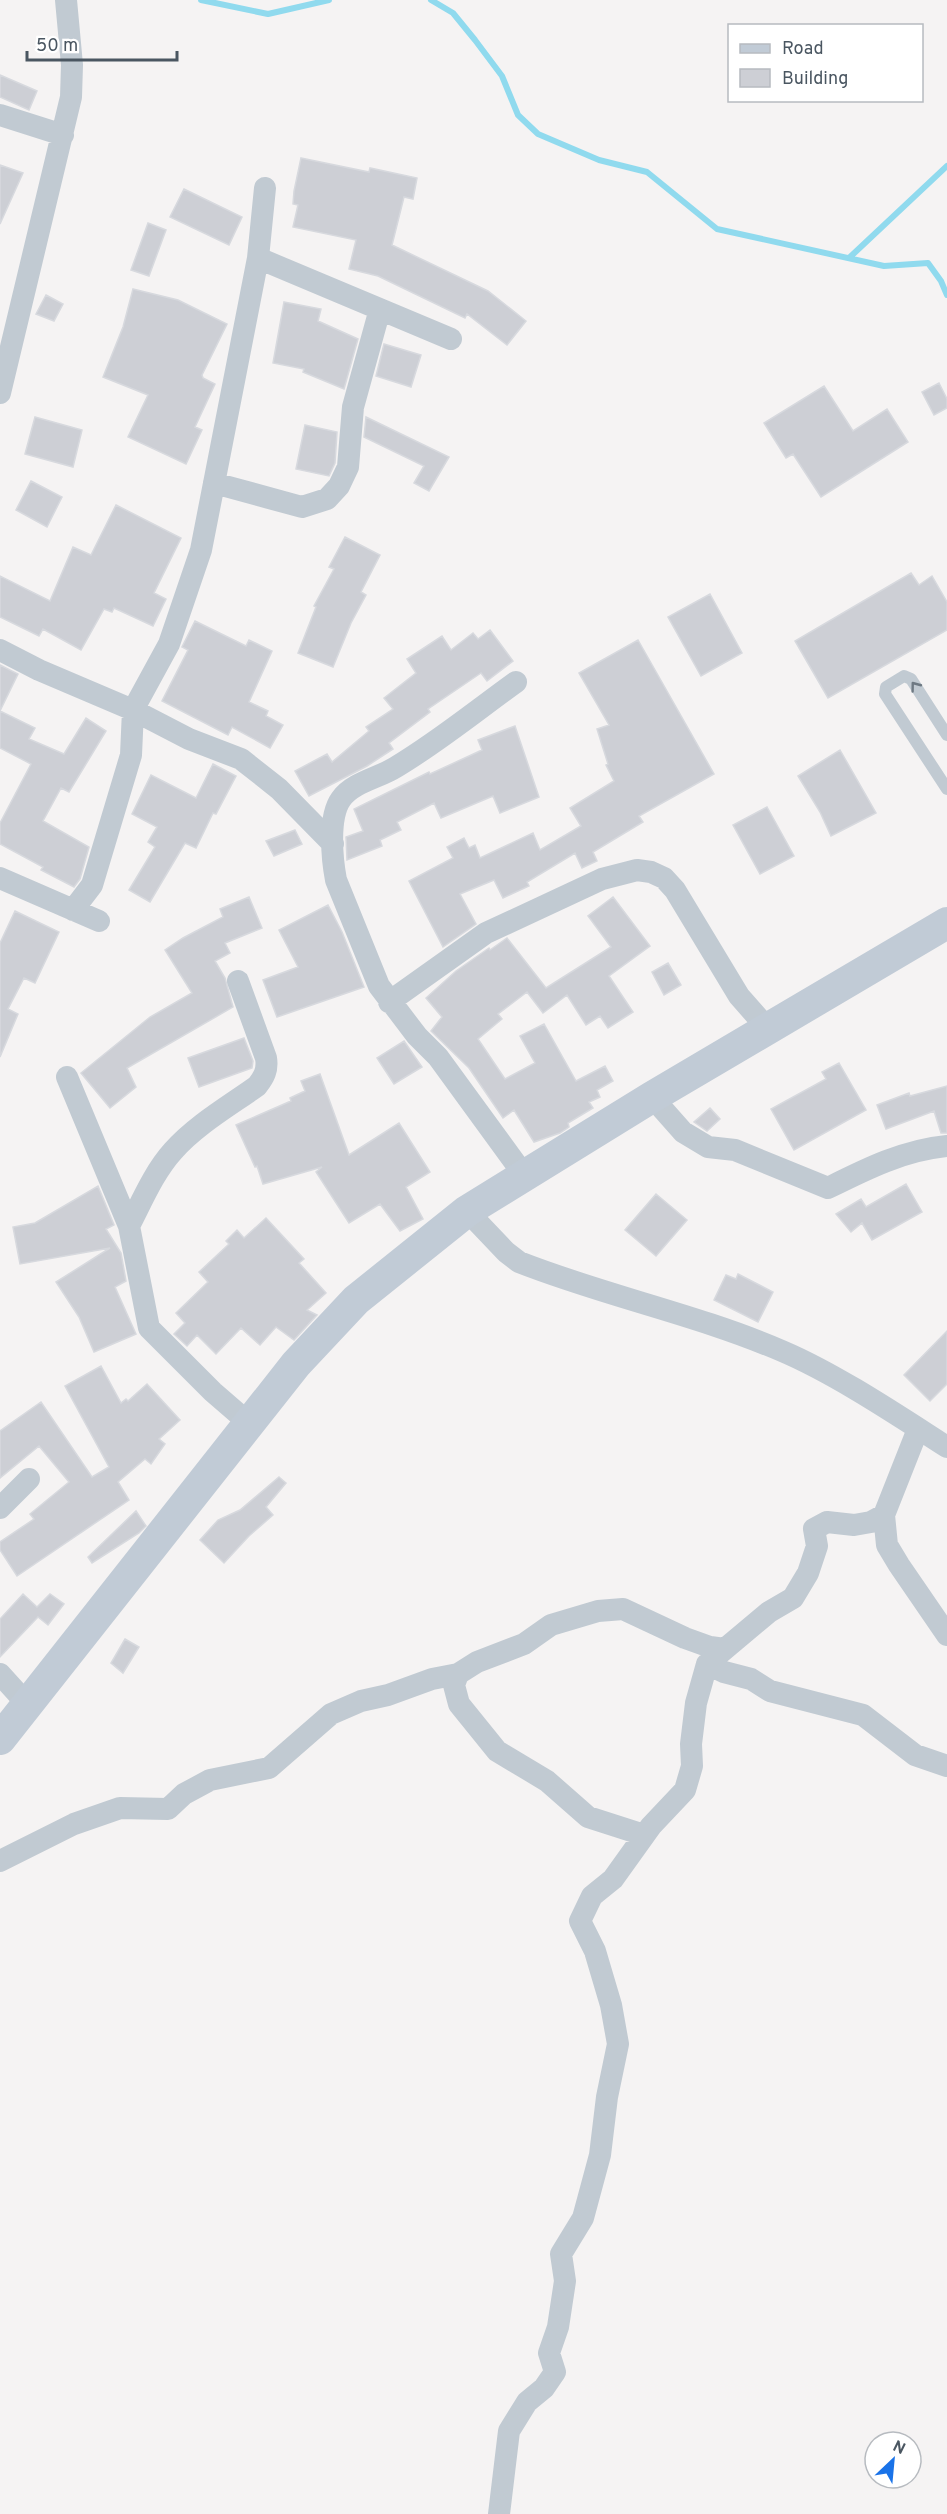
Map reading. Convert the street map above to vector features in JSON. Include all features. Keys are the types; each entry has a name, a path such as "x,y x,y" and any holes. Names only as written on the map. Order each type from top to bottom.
{"main road":[{"path":"0,1739 29,1706 296,1364 356,1300 467,1211 652,1097 947,923"}],"street":[{"path":"0,393 71,97 72,65 65,3"},
{"path":"0,116 63,135"},
{"path":"73,910 92,885 131,755 133,710 157,668 176,623 201,549 258,258 265,188"},
{"path":"258,258 451,339"},
{"path":"214,483 302,507 327,498 339,486 348,467 353,407 380,309"},
{"path":"0,650 39,670 133,710 189,739 242,759 279,789 333,843"},
{"path":"516,682 395,768 349,790 340,799 334,814 333,862 336,880 378,986 417,1036 438,1057 524,1175"},
{"path":"389,1002 486,933 602,879 638,870 651,872 664,878 675,890 739,996 768,1029"},
{"path":"0,878 99,921"},
{"path":"129,1226 172,1151 189,1135 257,1086 264,1077 267,1058 238,981"},
{"path":"67,1077 129,1226 149,1328 213,1392 250,1424"},
{"path":"652,1097 684,1132 708,1147 735,1150 828,1188 881,1162 926,1148 947,1146"},
{"path":"467,1211 506,1252 519,1262 704,1320 784,1352 828,1375 947,1447"},
{"path":"918,1430 884,1515 887,1545 947,1635"},
{"path":"0,1508 29,1479"},
{"path":"499,2514 509,2430 527,2402 544,2388 555,2372 549,2354 558,2327 564,2281 561,2254 583,2218 600,2155 607,2097 618,2044 611,2005 595,1951 580,1921 592,1896 613,1879 644,1834 685,1790 693,1766 691,1744 696,1703 707,1664 769,1612 793,1598 808,1573 817,1546 814,1529 827,1522 854,1525 871,1522 884,1515"},
{"path":"0,1861 74,1824 120,1808 168,1809 184,1794 210,1780 269,1768 331,1714 362,1701 388,1695 432,1679 458,1674 477,1662 524,1644 551,1625 597,1611 623,1609 684,1638 710,1647 725,1649"},
{"path":"707,1664 724,1672 751,1679 770,1691 863,1715 915,1755 947,1766"},
{"path":"0,1674 29,1706"},
{"path":"458,1674 454,1685 459,1704 497,1751 547,1781 588,1818 644,1834"}],"lane":[{"path":"947,735 911,679 904,676 886,687 885,694 947,789"}],"building":[{"path":"0,75 37,91 29,110 0,97"},
{"path":"301,158 369,172 370,168 417,178 413,199 404,197 392,245 488,291 526,321 507,345 467,314 465,318 378,276 349,269 356,240 293,227 298,205 293,204 294,191"},
{"path":"0,165 23,173 0,224"},
{"path":"184,189 242,217 229,245 170,217"},
{"path":"148,223 166,230 149,276 131,270"},
{"path":"133,289 178,300 227,324 202,375 203,378 215,384 195,427 202,430 186,464 128,437 148,395 103,377 123,327"},
{"path":"46,295 63,304 54,321 36,314"},
{"path":"284,302 321,309 318,321 358,339 344,389 303,372 304,369 273,363"},
{"path":"384,344 421,355 411,387 376,376"},
{"path":"939,383 947,399 947,408 934,415 922,392"},
{"path":"824,386 853,431 887,409 908,442 821,497 793,454 786,458 764,423"},
{"path":"35,417 82,430 73,467 25,454"},
{"path":"366,417 449,457 429,491 414,483 424,466 364,437"},
{"path":"305,425 337,432 335,463 329,476 296,469"},
{"path":"31,481 62,497 47,527 16,510"},
{"path":"116,505 181,538 154,593 166,599 153,626 114,608 112,612 104,609 81,650 43,629 39,636 0,617 0,576 50,601 73,547 91,555"},
{"path":"345,537 380,555 361,592 366,595 351,623 333,667 298,653 316,607 314,606 334,569 329,567"},
{"path":"911,573 919,585 932,576 947,602 947,630 828,698 795,641"},
{"path":"710,594 742,653 701,676 668,617"},
{"path":"195,621 246,646 249,640 272,651 249,702 268,711 266,716 283,725 270,748 232,727 228,735 162,701 188,650 182,647"},
{"path":"490,630 513,661 487,681 481,673 428,709 430,712 389,743 393,749 367,766 309,796 295,771 327,754 332,762 369,731 366,727 393,709 384,698 416,673 407,659 442,636 451,650 473,633 478,639"},
{"path":"638,640 714,774 639,816 643,822 593,852 597,861 582,868 575,853 527,882 529,886 503,898 494,880 460,894 476,924 443,947 409,881 453,858 447,847 464,838 469,848 475,845 480,858 533,833 540,850 581,826 570,808 614,781 606,765 608,764 597,729 609,725 579,673"},
{"path":"0,665 18,674 0,711"},
{"path":"0,711 35,728 29,739 64,754 86,718 106,731 69,792 61,788 43,821 89,847 80,879 74,887 41,870 43,867 0,844 0,823 31,764 0,748"},
{"path":"515,726 539,797 500,813 493,796 441,818 434,803 397,822 401,830 380,840 382,846 347,860 346,837 363,831 354,809 429,772 430,774 482,750 478,740"},
{"path":"840,750 876,813 831,836 820,812 798,776"},
{"path":"213,764 236,776 216,814 213,813 196,848 185,843 150,902 129,890 155,847 148,842 157,827 132,814 151,775 196,798"},
{"path":"767,807 794,856 760,874 733,825"},
{"path":"295,830 302,844 274,856 266,841"},
{"path":"249,897 262,928 225,943 230,953 215,961 225,978 233,1007 127,1068 136,1087 110,1108 81,1073 150,1017 192,993 165,950 223,917 220,909"},
{"path":"613,897 650,946 609,976 633,1012 608,1028 600,1016 586,1025 567,995 543,1013 527,992 498,1014 502,1019 478,1039 505,1079 535,1063 520,1036 544,1024 576,1081 605,1066 613,1081 597,1090 600,1097 589,1102 593,1108 568,1123 569,1127 560,1133 534,1142 514,1110 503,1118 469,1068 431,1031 442,1017 426,998 456,971 507,938 546,988 611,947 588,916"},
{"path":"328,905 342,932 364,987 277,1017 263,980 298,967 279,930"},
{"path":"15,911 59,932 35,983 24,978 8,1009 18,1014 0,1057 0,943"},
{"path":"668,963 681,985 664,995 652,972"},
{"path":"244,1038 253,1061 252,1068 199,1087 188,1058"},
{"path":"404,1041 422,1067 394,1084 377,1058"},
{"path":"839,1063 866,1110 794,1150 771,1109 826,1079 822,1072"},
{"path":"320,1074 349,1155 399,1123 430,1172 406,1187 423,1219 400,1231 380,1204 349,1223 316,1172 322,1167 263,1184 257,1166 255,1167 236,1125 291,1101 290,1098 305,1091 301,1081"},
{"path":"947,1086 947,1133 941,1133 934,1111 886,1129 877,1105 909,1093 910,1096"},
{"path":"710,1108 720,1119 707,1131 694,1122"},
{"path":"906,1184 922,1212 872,1240 862,1223 851,1232 836,1214 861,1199 866,1207"},
{"path":"98,1186 114,1225 106,1229 121,1253 126,1281 115,1287 136,1334 94,1352 79,1317 56,1282 110,1248 20,1264 13,1227 35,1223"},
{"path":"656,1194 687,1220 656,1256 625,1230"},
{"path":"266,1218 304,1259 299,1263 326,1293 307,1310 317,1315 294,1340 276,1327 260,1345 241,1328 216,1354 197,1335 187,1346 174,1334 185,1323 176,1313 208,1282 199,1272 229,1244 226,1241 237,1230 244,1238"},
{"path":"738,1274 773,1292 758,1322 714,1300 726,1275 736,1279"},
{"path":"947,1331 947,1384 930,1401 904,1375"},
{"path":"101,1366 121,1403 126,1399 128,1401 147,1384 180,1420 159,1439 165,1444 151,1464 145,1459 118,1482 129,1500 17,1576 0,1550 0,1542 34,1519 30,1514 69,1482 39,1446 0,1478 0,1431 41,1402 92,1477 109,1467 65,1386"},
{"path":"279,1477 286,1483 266,1507 273,1515 224,1563 200,1540 218,1520 240,1510"},
{"path":"136,1511 146,1526 139,1533 92,1563 88,1557"},
{"path":"23,1594 37,1607 50,1594 64,1604 48,1625 38,1617 0,1657 0,1619"},
{"path":"125,1639 139,1647 123,1673 111,1663"}],"waterway":[{"path":"201,0 268,14 329,0"},
{"path":"431,0 453,13 475,40 502,76 518,115 538,134 599,160 647,172 717,229 884,266 928,263 941,281 947,295"},
{"path":"849,258 947,166"}]}
